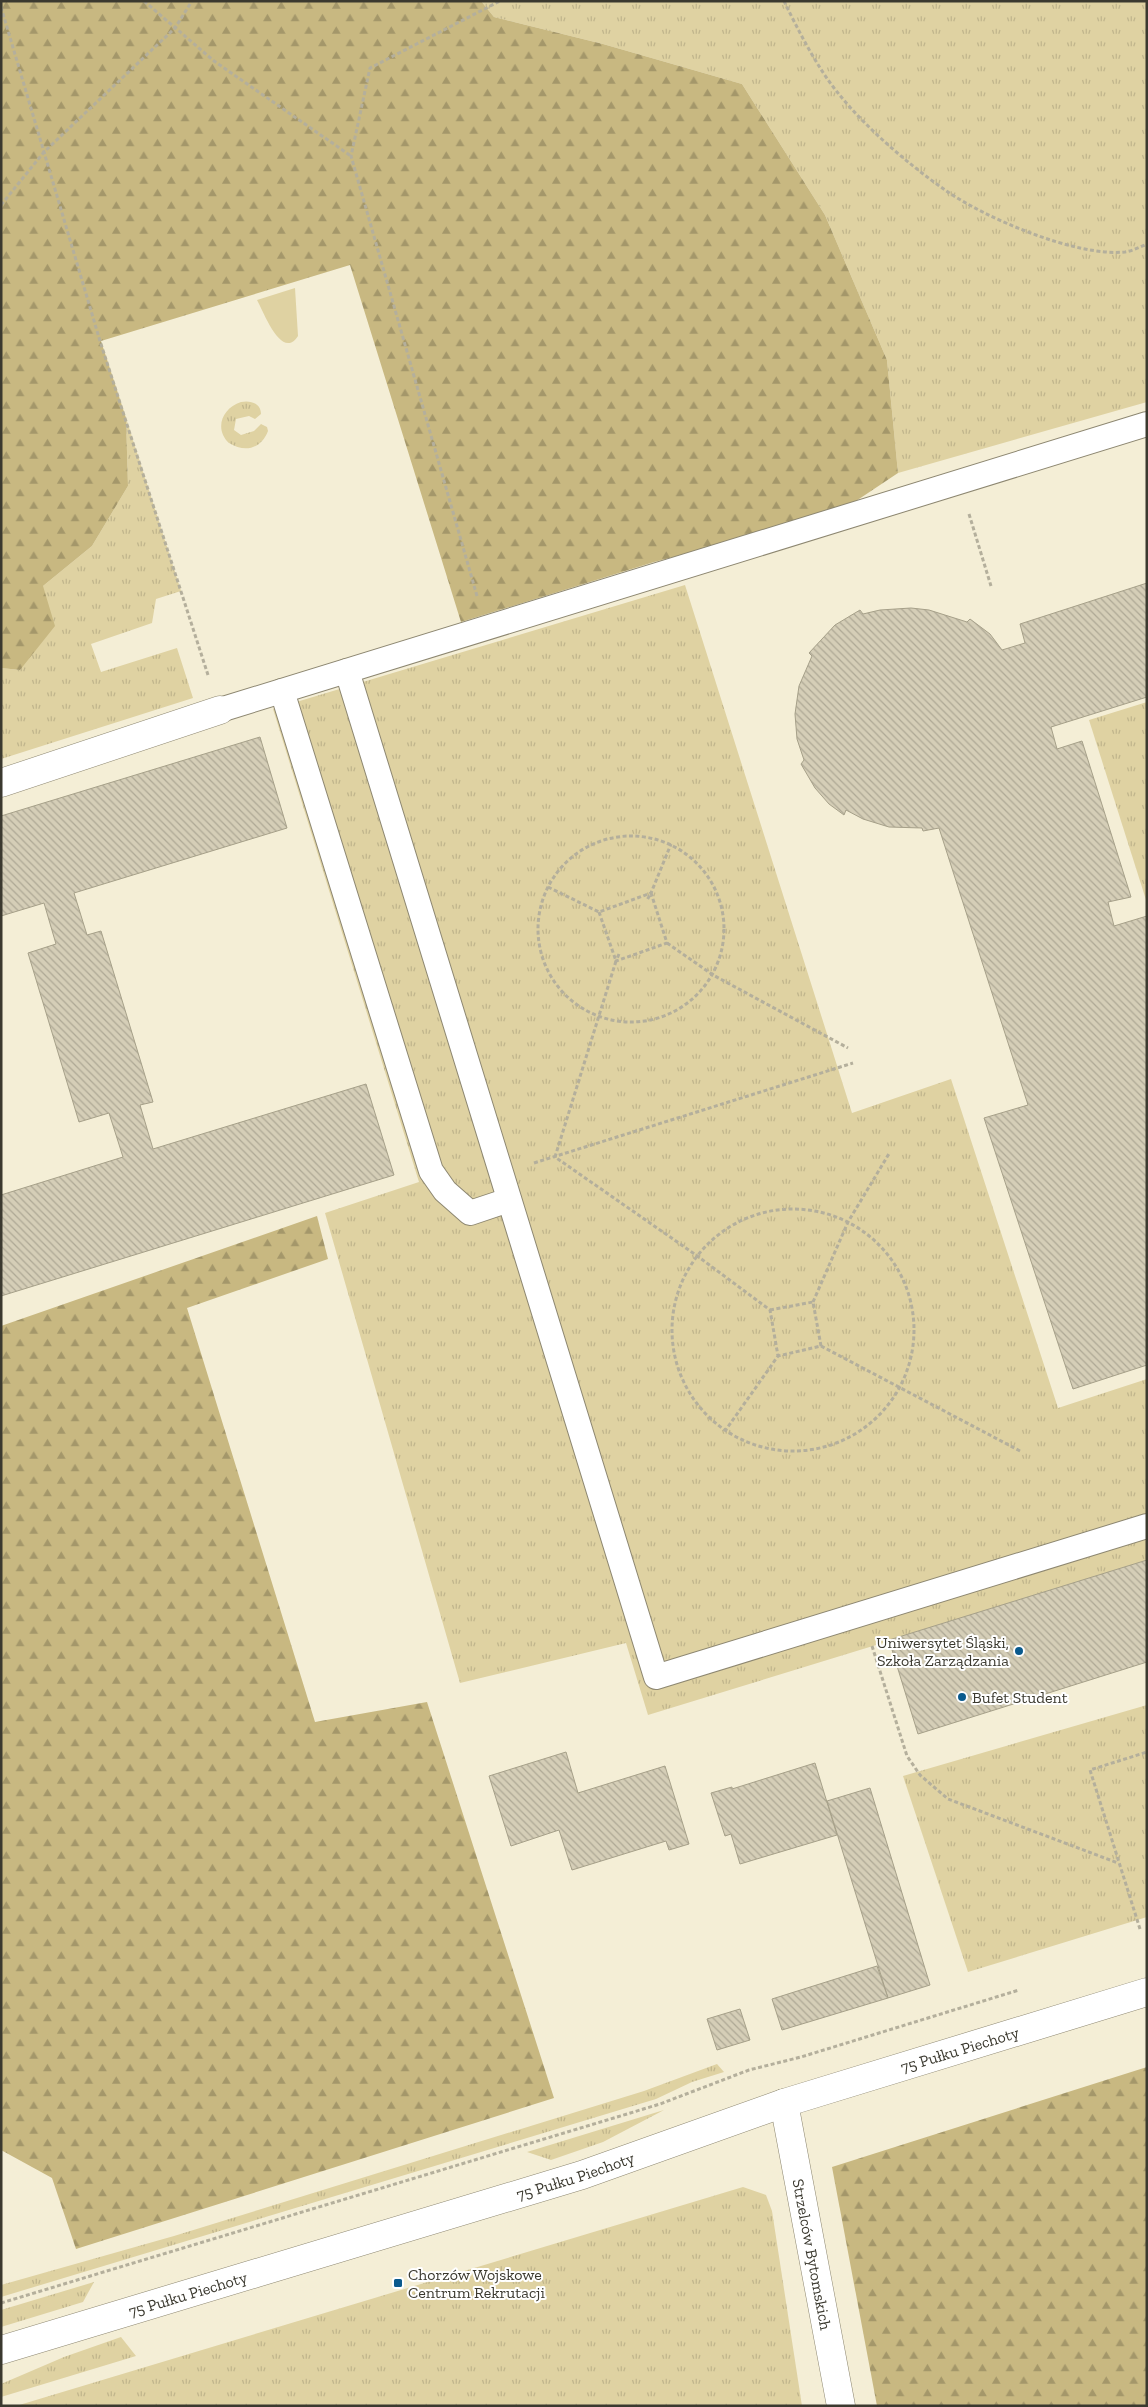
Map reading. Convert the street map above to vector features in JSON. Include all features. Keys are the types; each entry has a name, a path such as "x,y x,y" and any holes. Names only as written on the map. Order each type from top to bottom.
{"main road":[{"path":"1,783 220,710"},
{"name":"75 Pułku Piechoty","path":"1,2350 582,2174 784,2103 1147,1992"},
{"name":"Strzelców Bytomskich","path":"784,2103 841,2406"}],"lane":[{"path":"220,710 1147,424"},
{"path":"347,670 656,1677 1147,1526"},
{"path":"282,691 431,1171 445,1191 470,1212 509,1200"}],"path":[{"path":"144,1 214,61 351,156"},
{"path":"1,205 44,152 174,28 192,1"},
{"path":"486,628 351,156 370,68 500,1"},
{"path":"784,1 798,29 837,92 883,140 945,190 1000,220 1078,248 1126,252 1147,244"},
{"path":"1,7 100,341 220,710"},
{"path":"978,543 991,586"},
{"path":"644,836 672,844 693,858 709,878 721,901 725,926 722,951 713,975 697,996 675,1012 650,1021 623,1023 597,1017 570,1000 550,977 539,948 538,916 548,887 564,864 588,846 615,837 644,836"},
{"path":"647,900 672,844"},
{"path":"548,887 599,912 616,961"},
{"path":"599,912 651,893"},
{"path":"651,893 667,943 713,975 848,1048"},
{"path":"616,961 667,943"},
{"path":"555,1157 597,1017 619,954"},
{"path":"502,1174 853,1063"},
{"path":"821,1346 813,1302 848,1222 890,1152"},
{"path":"555,1157 770,1310 778,1356"},
{"path":"802,1208 841,1218 848,1222 875,1240 900,1272 912,1310 912,1350 900,1387 874,1420 841,1442 802,1451 762,1448 725,1432 696,1404 677,1369 671,1330 678,1291 696,1256 726,1228 762,1212 802,1208"},
{"path":"770,1310 813,1302"},
{"path":"725,1432 778,1356 821,1346 1022,1452"},
{"path":"861,1614 907,1756 920,1775 948,1799 1118,1863"},
{"path":"1140,1929 1090,1770 1147,1752"},
{"path":"1,2303 650,2107 749,2070 801,2057 1023,1989"}],"green space":[{"path":"1,1 481,1 494,17 603,44 742,84 825,215 887,360 898,473 835,515 654,562 461,622 350,265 101,341 126,418 128,486 92,546 43,586 55,626 20,670 1,668"},
{"path":"481,1 1147,1 1147,402 898,473 887,360 825,215 742,84 603,44 494,17"},
{"path":"295,288 298,336 292,342 286,343 274,332 257,300"},
{"path":"248,401 254,403 261,410 261,414 255,419 249,416 236,419 234,430 241,435 254,431 261,424 267,427 268,431 261,442 247,448 241,448 229,443 224,437 221,425 222,419 229,409 241,402"},
{"path":"126,418 181,591 156,599 152,623 91,644 101,672 177,648 193,698 1,759 1,668 20,670 43,586 92,546 128,486"},
{"path":"685,585 852,1113 951,1079 1058,1408 1147,1379 1147,1562 648,1715 626,1643 460,1683 325,1213 419,1182 273,709"},
{"path":"1147,702 1147,903 1089,720"},
{"path":"317,1216 328,1259 187,1308 315,1722 427,1702 554,2098 76,2249 52,2178 1,2150 1,1326"},
{"path":"1147,1705 1147,1917 968,1972 903,1776"},
{"path":"717,2064 724,2072 692,2082 656,2099 1,2297 1,2285 174,2236 644,2091"},
{"path":"1147,2067 1147,2406 877,2406 832,2167"},
{"path":"664,2110 603,2142 551,2160 527,2152"},
{"path":"743,2187 766,2195 772,2211 802,2406 16,2406"},
{"path":"94,2282 83,2302 1,2327 1,2310"},
{"path":"121,2337 136,2356 1,2397 1,2384 64,2357"}],"building":[{"path":"1147,583 1147,697 1051,727 1057,749 1082,741 1131,897 1108,902 1114,926 1147,916 1147,1365 1073,1389 984,1118 1028,1105 939,828 923,831 922,828 889,827 863,819 846,810 844,815 829,804 815,788 801,764 804,760 797,739 795,714 799,686 812,656 809,653 835,625 860,610 863,614 880,610 911,608 929,610 967,622 970,619 990,634 1002,650 1025,643 1020,624"},
{"path":"260,737 287,828 74,893 87,935 101,931 153,1102 140,1105 153,1149 366,1084 394,1175 1,1296 1,1195 123,1157 109,1113 79,1122 28,953 56,944 44,903 1,916 1,816"},
{"name":"Uniwersytet Śląski, Szkoła Zarządzania","path":"1147,1560 1147,1662 918,1734 889,1640"},
{"path":"566,1752 578,1793 665,1766 689,1844 669,1850 666,1841 572,1870 559,1830 511,1846 489,1776"},
{"path":"815,1763 837,1835 740,1864 731,1834 725,1836 711,1793 732,1787 732,1789"},
{"path":"870,1788 930,1985 888,1998 827,1801"},
{"path":"877,1966 888,1998 782,2030 772,1999"},
{"path":"740,2009 750,2040 717,2050 707,2019"}],"place":[{"name":"Uniwersytet Śląski, Szkoła Zarządzania","path":"1019,1651"},
{"name":"Bufet Student","path":"962,1697"},
{"name":"Chorzów Wojskowe Centrum Rekrutacji","path":"398,2283"}]}
